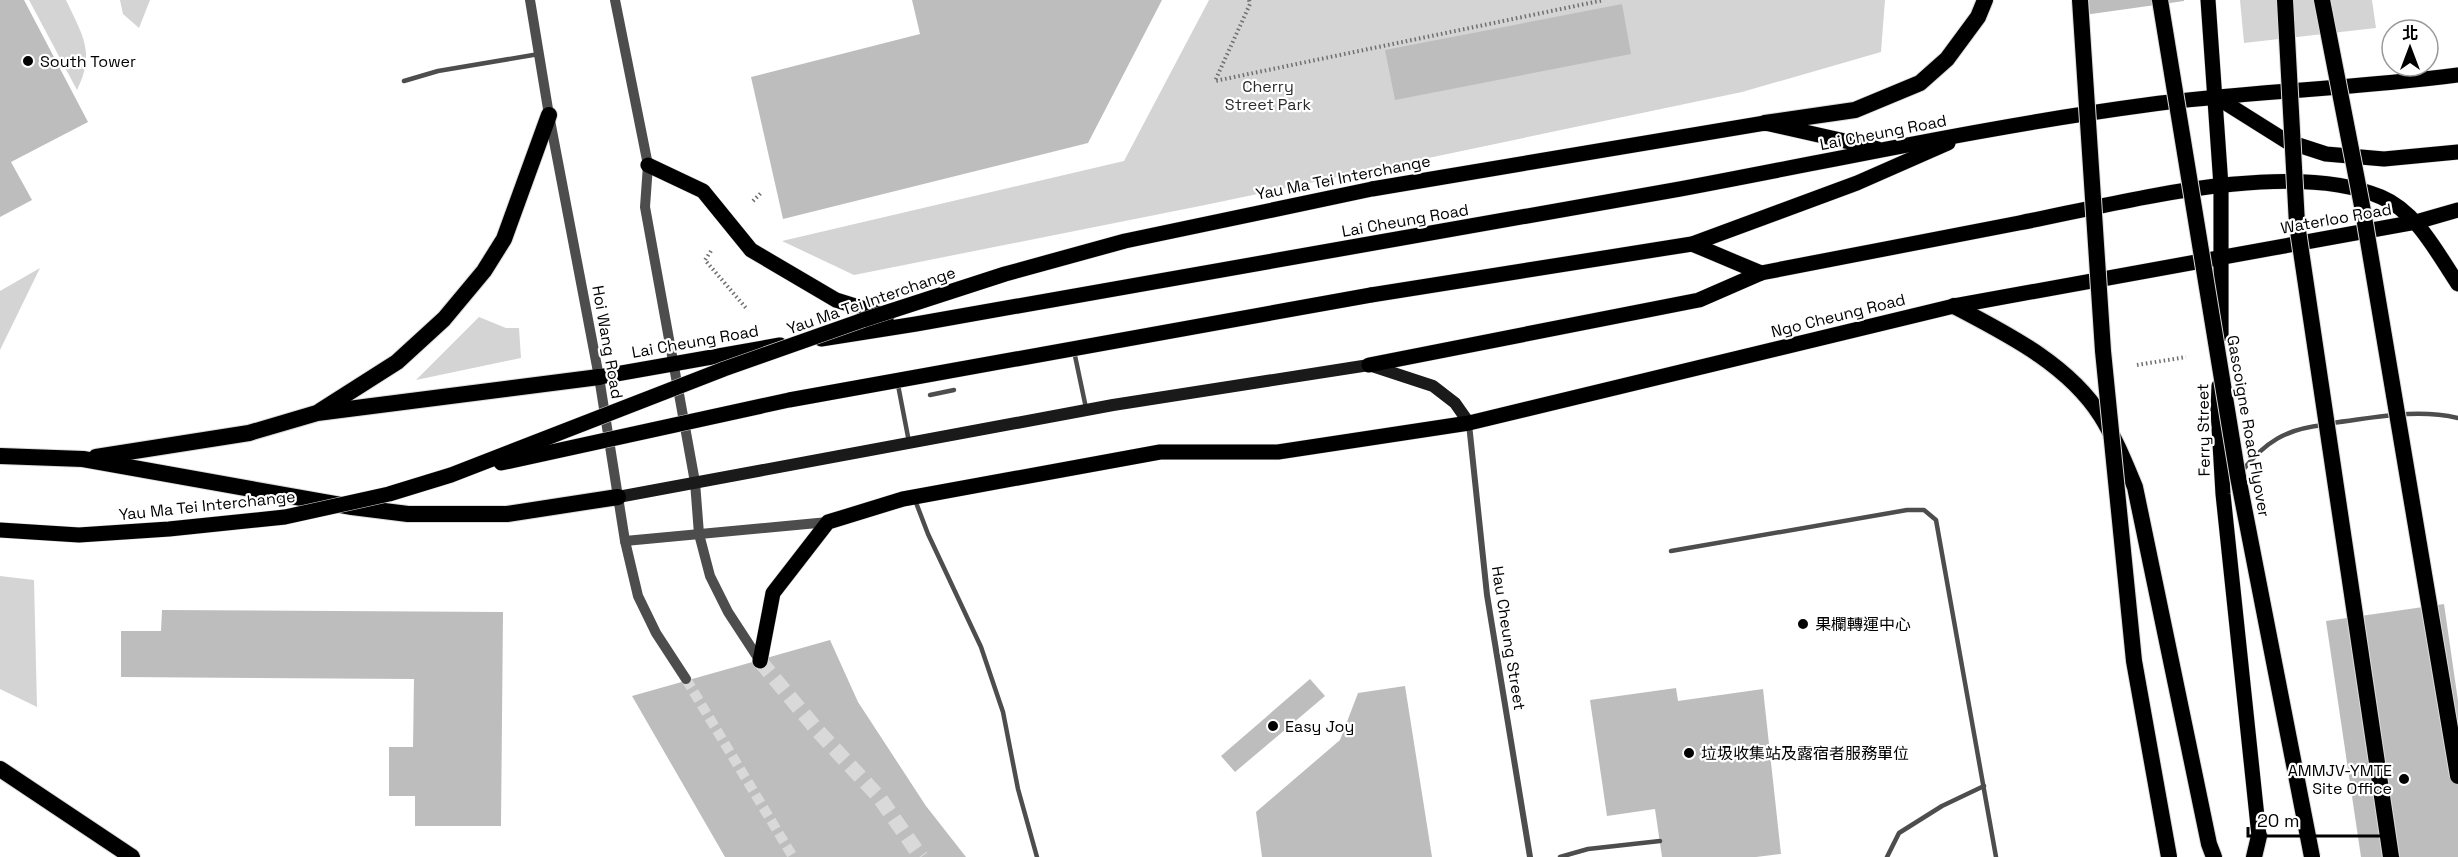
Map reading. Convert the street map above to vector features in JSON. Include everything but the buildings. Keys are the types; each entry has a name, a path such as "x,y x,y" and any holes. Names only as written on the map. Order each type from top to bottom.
{"highway":[{"path":"1765,123 1855,110 1920,83 1947,59 1978,17 1985,0"},
{"path":"2080,0 2103,351 2134,661 2169,857"},
{"name":"Gascoigne Road Flyover","path":"2160,0 2238,477 2312,857"},
{"path":"2285,0 2297,224 2391,857"},
{"path":"2322,0 2363,211 2458,776"},
{"path":"317,413 397,362 444,319 484,272 504,239 549,115"},
{"path":"1954,306 2008,335 2067,377 2100,414 2119,447 2135,487 2142,517 2209,844 2214,857"},
{"path":"83,459 249,433 317,413 599,377"},
{"path":"0,456 83,459 352,507 408,514 507,514 618,497"},
{"path":"0,769 132,857"},
{"path":"2254,857 2259,836"}],"main road":[{"name":"Ferry Street","path":"2208,0 2222,186 2219,257 2221,351 2218,410 2223,494 2263,857"},
{"path":"2217,97 2303,91 2458,75"},
{"path":"2217,97 2286,141 2326,154 2384,159 2458,152"},
{"name":"Lai Cheung Road","path":"599,377 916,324 1691,187 1970,133 2144,105 2217,97"},
{"path":"1765,123 1880,149"},
{"name":"Yau Ma Tei Interchange","path":"0,530 79,535 285,517 389,494 451,475 724,369 863,320 1005,274 1125,241 1372,189 1765,123"},
{"path":"451,475 789,400 1371,295 1692,244 1857,183 1970,133"},
{"path":"648,165 703,191 751,250 798,278 836,300 916,324"},
{"path":"618,497 1087,410 1369,365 1699,300 1761,273 2192,189 2279,182 2336,184 2382,197 2416,222 2458,284"},
{"name":"Waterloo Road","path":"2219,257 2416,222 2458,210"},
{"path":"1692,244 1761,273"},
{"name":"Ngo Cheung Road","path":"1469,423 1954,306 2219,257"},
{"path":"760,661 773,593 828,522 914,497 1160,452 1278,452 1469,423 1455,403 1433,386 1369,365"}],"street":[{"name":"Hoi Wang Road","path":"530,0 549,115 599,377 625,541 638,596 656,633 686,679"},
{"path":"615,0 648,165 645,207 695,482 699,534 710,576 728,612 760,661"},
{"name":"Hau Cheung Street","path":"1469,423 1484,572 1530,857"},
{"path":"625,541 828,522"}],"lane":[{"path":"404,81 438,71 539,54"},
{"path":"1074,351 1087,410"},
{"path":"898,385 909,442"},
{"path":"930,395 954,390"},
{"path":"2223,494 2253,457 2281,435 2314,426 2411,413 2436,413 2458,418"},
{"path":"914,497 928,534 981,647 1003,712 1018,789 1037,857"},
{"path":"1671,551 1907,510 1924,510 1936,520 1996,857"},
{"path":"1887,857 1899,833 1942,806 1984,786"},
{"path":"1560,857 1588,849 1660,841"}],"path":[{"path":"1249,0 1250,4 1215,81 1604,0"},
{"path":"717,243 705,260 746,308"},
{"path":"2133,366 2221,351"}],"green space":[{"path":"29,0 66,0 85,44 86,65 77,90"},
{"path":"120,0 150,0 139,28 123,14"},
{"name":"Cherry Street Park","path":"1209,0 1885,0 1881,52 1742,92 1205,205 854,275 782,241 1124,161"},
{"path":"2240,0 2372,0 2376,28 2244,43"},
{"path":"40,268 0,350 0,291"},
{"path":"479,317 506,328 519,328 521,358 416,380"},
{"path":"0,576 34,580 37,707 0,689"}],"tunnel":[{"path":"760,661 818,731 879,797 921,857"},
{"path":"686,679 793,857"}],"place":[{"name":"South Tower","path":"28,61"},
{"name":"果欄轉運中心","path":"1803,624"},
{"name":"Easy Joy","path":"1273,726"},
{"name":"垃圾收集站及露宿者服務單位","path":"1689,753"},
{"name":"AMMJV-YMTE Site Office","path":"2404,779"}]}
